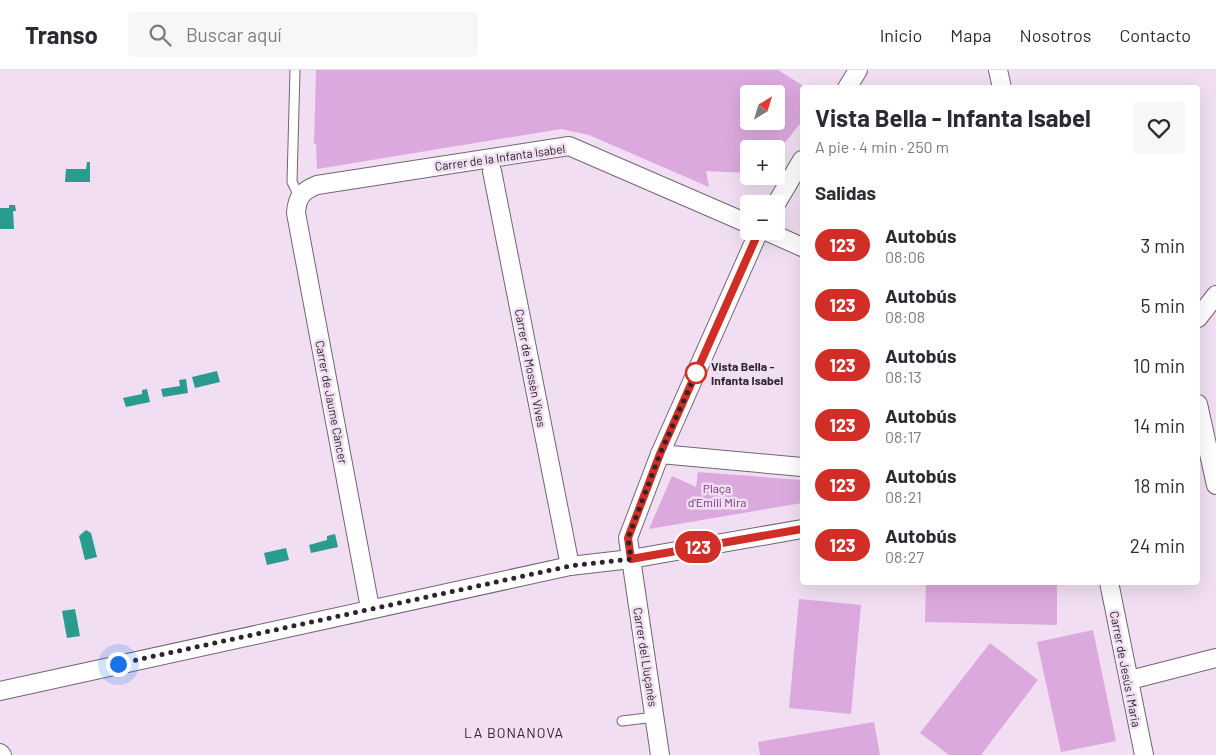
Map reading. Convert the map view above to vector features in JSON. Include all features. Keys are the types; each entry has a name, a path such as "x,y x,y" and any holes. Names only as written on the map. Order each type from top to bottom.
{"street":[{"path":"849,85 858,70"},
{"path":"998,70 1001,85"},
{"name":"Carrer de la Infanta Isabel","path":"300,196 304,190 317,185 569,146 740,220"},
{"path":"781,195 800,163"},
{"name":"Carrer de Mossèn Vives","path":"494,180 570,566"},
{"name":"Carrer de Jaume Càncer","path":"300,196 296,213 370,608"},
{"path":"785,239 800,246"},
{"name":"Carrer del Lluçanès","path":"660,755 628,538 660,454 755,240"},
{"path":"1200,315 1216,295"},
{"path":"1200,415 1207,454 1216,485"},
{"path":"660,454 800,467"},
{"path":"0,691 370,608 570,566 631,559 800,529"},
{"name":"Carrer de Jesús i Maria","path":"1109,585 1130,680 1144,755"},
{"path":"1130,680 1216,658"}],"lane":[{"path":"295,70 292,182 300,196"},
{"path":"622,721 655,717"}],"green space":[{"path":"316,70 778,70 802,85 800,85 800,124 785,143 785,140 740,140 740,173 706,171 709,187 589,135 561,129 317,169 316,144 314,144"},
{"name":"Plaça d'Emili Mira","path":"698,472 800,480 800,503 649,529 672,476 696,487"},
{"path":"926,585 1057,585 1057,625 925,622"},
{"path":"799,599 861,605 851,714 789,708"},
{"path":"1093,630 1116,741 1061,752 1037,642"},
{"path":"990,643 1038,680 981,755 949,755 920,733"},
{"path":"874,722 880,755 760,755 758,742"}],"shaded area":[{"path":"87,162 90,162 90,182 65,182 66,169 86,169"},
{"path":"9,205 15,205 16,211 13,211 14,229 0,229 0,208 9,208"},
{"path":"217,371 220,382 195,388 192,377"},
{"path":"186,379 188,393 163,397 161,389 180,386 179,380"},
{"path":"147,389 150,402 126,407 123,398 142,394 142,390"},
{"path":"86,530 91,533 97,557 85,560 79,536"},
{"path":"335,534 338,547 311,553 309,545 327,540 327,536"},
{"path":"286,548 289,560 267,565 264,553"},
{"path":"75,609 80,636 67,638 62,611"}],"bus line":[{"name":"123","path":"755,240 660,454 628,538 628,546 631,559 800,529"}],"place":[{"name":"Vista Bella - Infanta Isabel","path":"696,373"}],"district":[{"name":"LA BONANOVA","path":"514,732"}],"route":[{"path":"118,664 570,566 631,559 628,538 660,454 696,373"}]}
